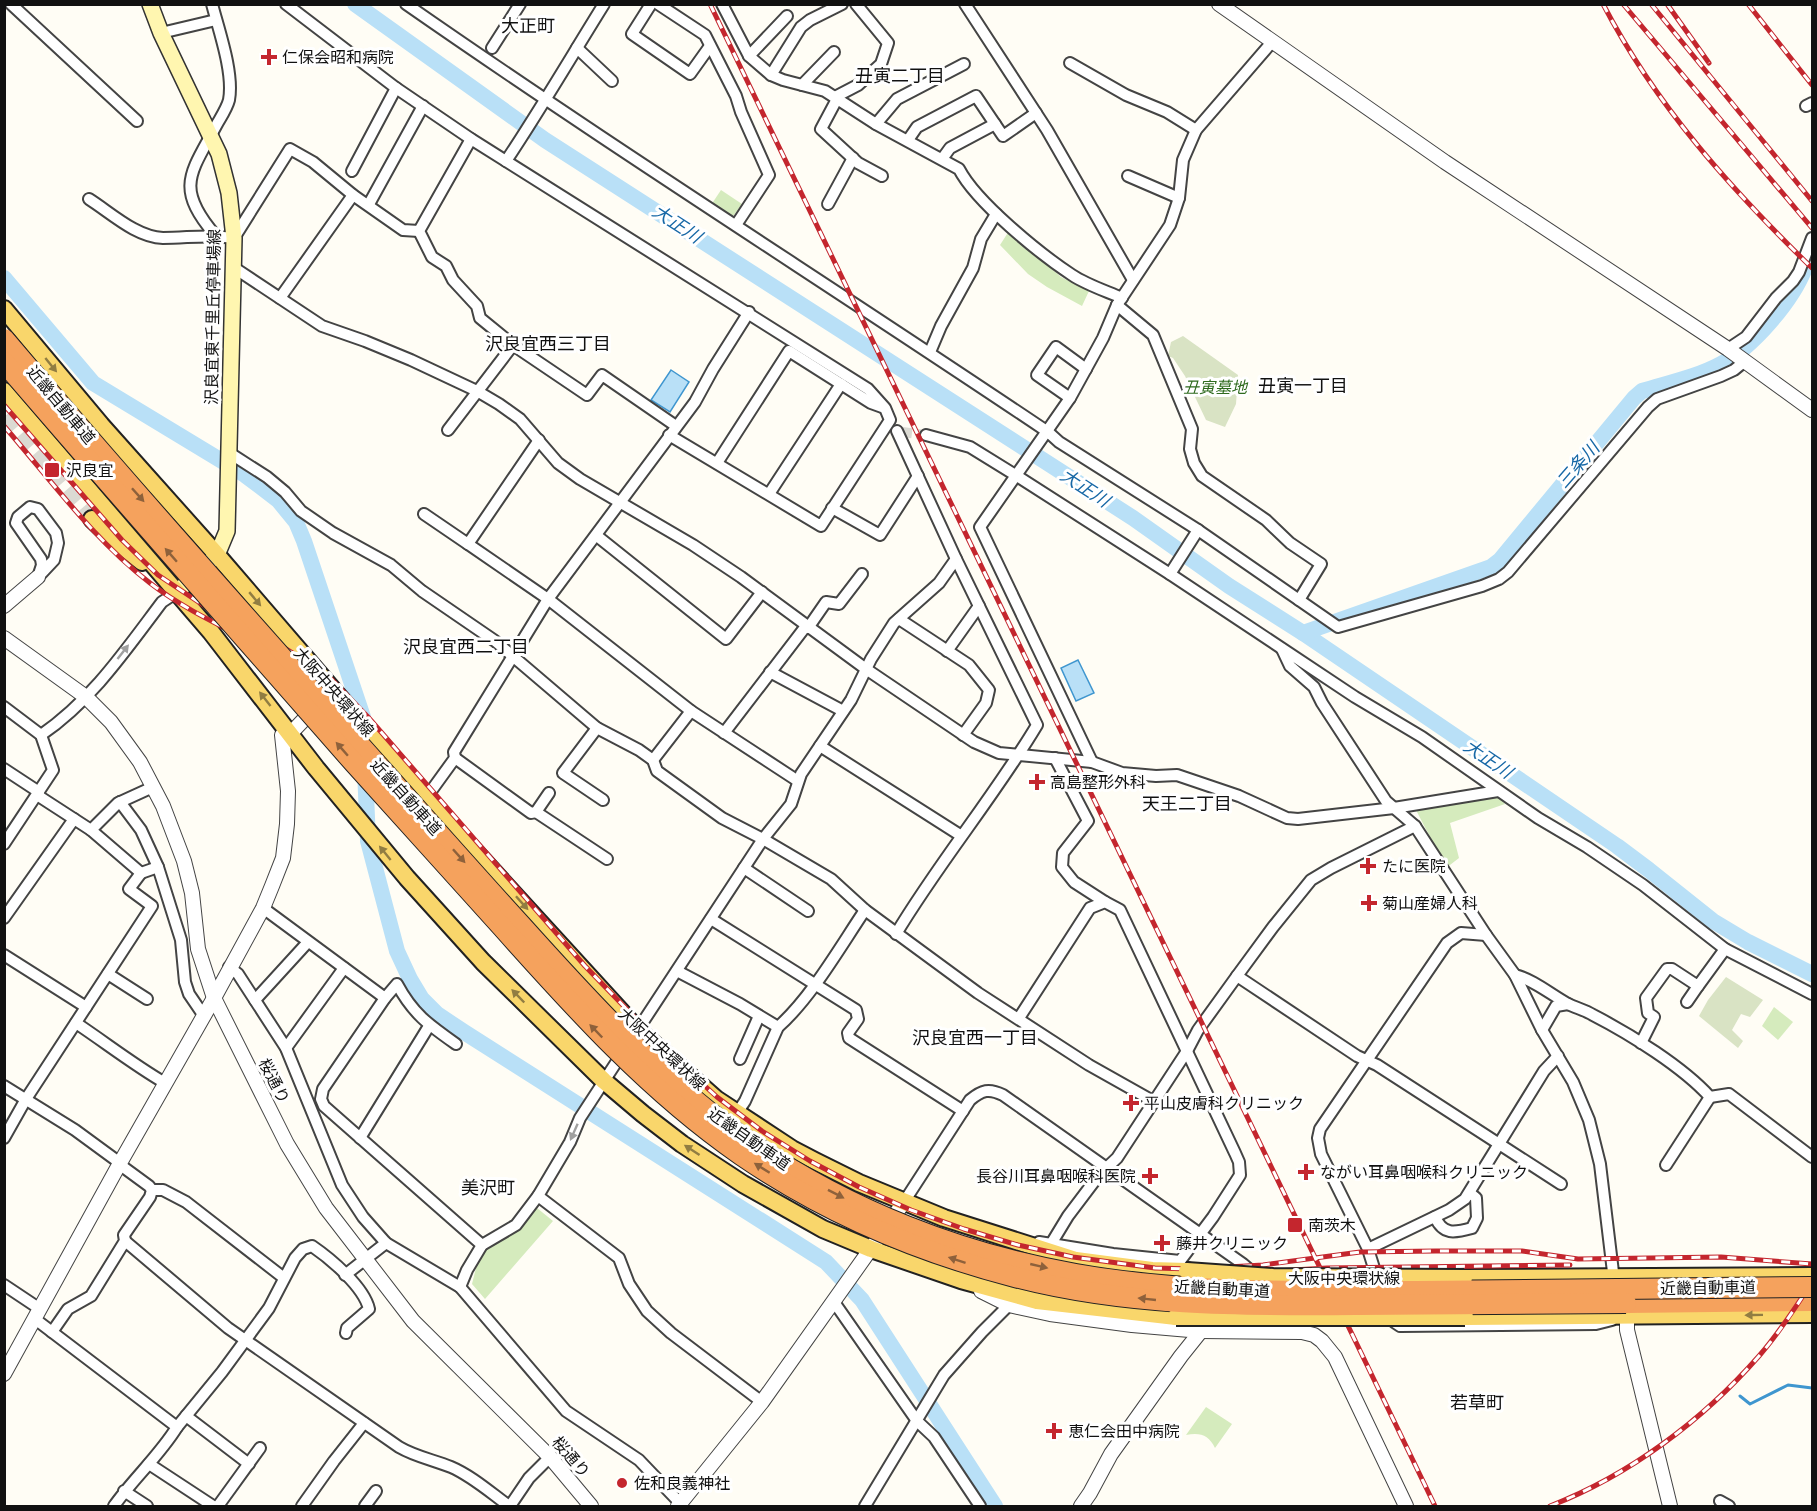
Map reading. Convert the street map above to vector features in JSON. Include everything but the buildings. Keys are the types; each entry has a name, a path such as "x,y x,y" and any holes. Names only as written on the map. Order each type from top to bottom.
{"highway":[{"name":"近畿自動車道","path":"4,337 120,475 555,963 617,1028 675,1083 712,1114 781,1163 833,1192 916,1230 972,1248 1072,1274 1174,1287 1273,1291 1812,1288"},
{"name":"近畿自動車道","path":"4,362 373,784 592,1026 651,1083 704,1128 743,1156 826,1206 912,1245 1017,1277 1069,1288 1151,1300 1273,1306 1812,1301"}],"main road":[{"name":"沢良宜東千里丘停車場線","path":"150,4 161,33 219,154 229,193 234,238 227,531 217,555 172,588"},
{"path":"4,337 8,317"},
{"name":"大阪中央環状線","path":"8,317 426,798 638,1030 677,1066 737,1113 816,1161 904,1202 986,1232 1076,1260 1152,1270 1273,1278 1812,1276"},
{"path":"4,391 58,451 218,640 291,732 316,768 406,879 483,962 604,1082 682,1144 743,1184 824,1229 871,1249 961,1280 1037,1301 1176,1317 1626,1317 1812,1314"},
{"path":"92,519 172,588"}],"street":[{"path":"11,4 137,121"},
{"path":"212,4 227,64 229,98 193,166 189,187 192,203 215,235"},
{"path":"286,4 396,88 471,139 868,389 885,408 890,420 900,431 956,559 1037,725 1019,755 916,900 896,934"},
{"path":"406,4 546,101 930,352 1048,432 1059,442 1198,530 1338,627 1482,586 1499,579 1508,572 1648,407 1657,399 1734,370 1737,356 1746,337 1776,298 1793,281 1799,272 1812,238"},
{"path":"492,48 520,4"},
{"path":"506,161 546,101 604,4"},
{"path":"651,4 632,34 690,74 710,46"},
{"path":"658,4 705,35 736,96 769,175 736,225"},
{"path":"722,4 749,56 771,75 825,91 876,124 959,169 965,181 996,214 1074,277 1120,301 1152,335 1192,429 1190,449 1194,463 1202,476 1266,520 1290,543 1321,564 1299,600"},
{"path":"771,75 801,27 842,4"},
{"path":"965,4 1036,113 1133,280"},
{"path":"1219,4 1445,162 1737,356 1812,410"},
{"path":"856,5 888,43 881,64 858,85 836,98 821,129 853,158 882,176"},
{"path":"749,56 787,16"},
{"path":"161,33 216,20"},
{"path":"1092,762 980,527 1070,398 1120,301 1170,225 1179,198 1183,160 1197,130 1272,42"},
{"path":"577,48 612,81"},
{"path":"802,85 834,52"},
{"path":"1070,63 1126,95 1167,112 1197,130"},
{"path":"876,124 897,99 964,64"},
{"path":"352,171 396,88"},
{"path":"908,140 917,127 976,96 1003,136 1036,113"},
{"path":"369,204 423,106"},
{"path":"942,159 950,148 995,124"},
{"path":"419,231 471,139"},
{"path":"89,199 138,231 153,236 161,238 215,235 234,238 290,149 313,162 353,195 404,230 419,231"},
{"path":"828,204 853,158"},
{"path":"1128,176 1179,198"},
{"path":"280,298 353,195"},
{"path":"930,352 941,326 973,268 981,239 996,214"},
{"path":"419,231 432,257 446,266 453,280 477,306 480,318 513,345 587,395 602,375 717,464 821,526 890,420"},
{"path":"233,267 322,326 411,360 477,391 520,419 558,463 580,479 693,545 762,592 866,669 963,735 999,753 1092,762 1122,773 1177,775 1239,796 1287,818 1298,819 1394,808 1498,791"},
{"path":"607,860 536,812 531,813 455,758 454,752 548,599 622,503 695,402 749,312"},
{"path":"448,430 513,345"},
{"path":"1070,398 1037,375 1056,347 1086,369"},
{"path":"717,464 789,351 871,403 885,408"},
{"path":"769,494 841,384"},
{"path":"926,435 970,447 1017,476 1355,697 1422,737 1498,791 1643,885 1725,949 1812,994"},
{"path":"468,544 539,440"},
{"path":"228,454 267,477 285,492 301,511 333,533 391,565 422,591 495,640 597,728 653,760 657,771 722,818 831,879 865,910 978,993 1089,1065 1153,1101"},
{"path":"832,508 880,535 918,476"},
{"path":"4,606 38,577 54,560 58,543 56,533 38,509 32,507 20,515 16,523 41,559 42,565 38,577"},
{"path":"424,514 548,599 691,711 798,781"},
{"path":"1170,574 1198,530"},
{"path":"597,536 726,639 762,592"},
{"path":"460,1287 482,1245 516,1225 538,1196 570,1142 580,1119 763,839 791,804 798,781 843,711 894,623 939,583 956,559"},
{"path":"724,733 826,602 839,604 862,574"},
{"path":"41,735 58,724 94,691 172,588"},
{"path":"947,651 979,606"},
{"path":"899,619 969,665 989,690 986,703 963,735"},
{"name":"桜通り","path":"4,638 86,697 124,737 153,787 184,861 192,893 198,949 214,998 287,1144 326,1208 413,1321 550,1457 591,1506"},
{"path":"1282,649 1290,666 1314,687 1386,801 1415,826 1515,975 1542,1030 1582,1101 1600,1164 1613,1272"},
{"path":"770,672 843,711"},
{"path":"4,1374 119,1163 263,908 283,858 287,824 288,791 282,735 291,732 332,690"},
{"path":"4,706 41,735 53,770 4,844"},
{"path":"653,760 691,711"},
{"path":"597,728 563,772 603,800"},
{"path":"820,746 960,835"},
{"path":"426,798 455,758"},
{"path":"986,1232 1113,1254 1180,1261 1240,1175 1239,1162 1235,1153 1120,910 1074,882 1062,867 1063,853 1088,821 1055,758"},
{"path":"4,769 92,830 141,873"},
{"path":"92,830 120,802 153,787"},
{"path":"536,812 549,793"},
{"path":"120,802 141,830 158,867 181,940 185,982 189,994 204,1016"},
{"path":"4,918 74,819"},
{"path":"1051,1244 1068,1216 1117,1158 1187,1051 1198,1030 1273,927 1311,880 1415,826"},
{"path":"4,1138 26,1099 152,906 129,889 141,873 158,867"},
{"path":"744,868 808,911"},
{"path":"1018,1018 1090,908 1105,902"},
{"path":"263,908 385,998"},
{"path":"737,1113 745,1101 778,1027 815,983 865,910"},
{"path":"711,919 856,1010 858,1019 849,1033 849,1038 963,1111"},
{"path":"1486,935 1461,933 1447,943 1322,1126 1318,1142 1321,1154 1368,1249 1394,1322 1400,1326 1596,1324 1626,1317 1627,1330 1670,1506"},
{"path":"255,1000 308,942"},
{"path":"1687,1002 1725,949"},
{"path":"4,955 86,1007"},
{"path":"230,967 238,974 286,1048 342,1185 363,1216 386,1243 460,1287 566,1411 639,1460 680,1505 762,1402 904,1202 970,1100 980,1091 992,1090 1003,1095 1250,1270 1253,1285 1254,1332"},
{"path":"286,1048 344,968"},
{"path":"1641,1043 1654,1017 1648,1013 1646,998 1668,969 1672,969 1698,986"},
{"path":"676,971 778,1027"},
{"path":"108,974 147,999"},
{"path":"1515,975 1551,992 1568,1004 1592,1014 1641,1043 1690,1079 1710,1097"},
{"path":"1237,976 1561,1184"},
{"path":"456,1044 429,1026 406,1002 397,984 323,1089 321,1099 324,1106 482,1245"},
{"path":"1542,1030 1556,1006 1568,1004"},
{"path":"740,1059 759,1016"},
{"path":"76,1023 127,1057 137,1067 165,1083"},
{"path":"360,1138 429,1026"},
{"path":"1368,1249 1455,1207 1470,1193 1544,1071 1558,1056"},
{"path":"4,1086 75,1130 141,1178 152,1190 163,1190 186,1202 284,1278"},
{"path":"1666,1165 1710,1097 1729,1094 1811,1154"},
{"path":"52,1332 68,1310 91,1296 124,1241 124,1235 150,1197 152,1190"},
{"path":"1435,1217 1443,1230 1472,1228 1477,1218 1476,1198 1470,1193"},
{"path":"538,1196 619,1258 629,1284 647,1311 671,1333 762,1402"},
{"path":"124,1241 220,1322 364,1423 411,1454 462,1472 510,1506 529,1478 550,1457"},
{"path":"345,1275 386,1243"},
{"path":"114,1506 124,1491 168,1442 177,1427 246,1340 269,1308 295,1258 303,1249 312,1246 325,1255 367,1299 369,1309 347,1328 346,1333"},
{"path":"1376,1274 1613,1272 1649,1277"},
{"path":"1779,1275 1812,1288"},
{"path":"961,1280 1009,1305 1050,1314 1201,1331 1302,1332 1314,1335 1329,1348 1406,1506"},
{"path":"4,1285 37,1314 52,1332 177,1427"},
{"path":"838,1297 980,1506"},
{"path":"865,1506 944,1375 1009,1305"},
{"path":"1081,1506 1111,1454 1180,1356 1201,1331"},
{"path":"186,1416 249,1464"},
{"path":"302,1506 364,1423"},
{"path":"149,1464 215,1506 260,1448"},
{"path":"124,1491 147,1506"},
{"path":"365,1506 375,1491"}],"green space":[{"path":"721,190 742,204 734,215 728,216 711,205"},
{"path":"1009,231 1061,277 1089,291 1082,306 1028,274 1000,245"},
{"name":"丑寅墓地","path":"1183,336 1238,375 1236,404 1225,427 1206,420 1185,376 1173,358 1168,356 1171,342"},
{"path":"1497,795 1505,804 1450,823 1459,858 1446,868 1416,810"},
{"path":"1726,977 1763,1000 1750,1017 1741,1014 1732,1030 1743,1041 1738,1048 1699,1016"},
{"path":"1774,1007 1793,1022 1778,1040 1762,1026"},
{"path":"537,1208 553,1221 485,1299 472,1284 478,1260 488,1247 518,1231"},
{"path":"1206,1407 1232,1424 1215,1448 1204,1436 1186,1435"}],"water":[{"path":"671,370 689,382 670,412 651,400"},
{"path":"1078,660 1094,693 1076,701 1061,668"}],"waterway":[{"name":"大正川","path":"355,4 545,140 1133,518 1229,586 1303,633 1617,846 1713,921 1748,942 1812,974"},
{"name":"三条川","path":"1303,633 1491,567 1500,560 1634,398 1642,391 1702,373 1733,356 1770,322 1791,295 1805,268"},
{"path":"4,278 93,383 245,475 278,500 296,522 363,717 364,729"},
{"path":"365,770 368,841 397,951 422,999 437,1014 464,1032 826,1262 862,1300 995,1506"},
{"path":"1740,1396 1750,1404 1788,1385 1812,1388"}],"tunnel":[{"path":"4,417 92,519"},
{"path":"902,432 926,435"}],"railway":[{"path":"710,4 1435,1506"},
{"path":"1603,4 1647,77 1697,145 1724,177 1812,268"},
{"path":"1623,4 1812,228"},
{"path":"1651,4 1812,201"},
{"path":"1667,4 1709,63"},
{"path":"1748,4 1812,85"},
{"path":"4,405 122,540 158,575 206,607 281,646 331,679 368,717 585,966 671,1055 717,1097 762,1131 810,1161 859,1187 911,1210 1018,1245 1073,1257 1155,1268 1193,1269 1263,1265 1360,1252 1436,1251 1522,1251 1578,1259 1721,1257 1812,1264"},
{"path":"4,426 91,528 150,583 191,610 278,655 319,681"},
{"path":"1276,1271 1327,1268 1570,1265"},
{"path":"1550,1506 1580,1493 1637,1462 1714,1402 1759,1356 1812,1282"}],"place":[{"name":"仁保会昭和病院","path":"269,57"},
{"name":"沢良宜","path":"52,470"},
{"name":"高島整形外科","path":"1037,782"},
{"name":"たに医院","path":"1368,866"},
{"name":"菊山産婦人科","path":"1369,903"},
{"name":"平山皮膚科クリニック","path":"1131,1103"},
{"name":"ながい耳鼻咽喉科クリニック","path":"1306,1172"},
{"name":"長谷川耳鼻咽喉科医院","path":"1150,1176"},
{"name":"南茨木","path":"1295,1225"},
{"name":"藤井クリニック","path":"1162,1243"},
{"name":"恵仁会田中病院","path":"1054,1431"},
{"name":"佐和良義神社","path":"622,1483"}],"district":[{"name":"大正町","path":"528,26"},
{"name":"丑寅二丁目","path":"900,76"},
{"name":"沢良宜西三丁目","path":"548,344"},
{"name":"丑寅一丁目","path":"1303,386"},
{"name":"沢良宜西二丁目","path":"466,647"},
{"name":"天王二丁目","path":"1187,804"},
{"name":"沢良宜西一丁目","path":"975,1038"},
{"name":"美沢町","path":"488,1188"},
{"name":"若草町","path":"1477,1403"}]}
